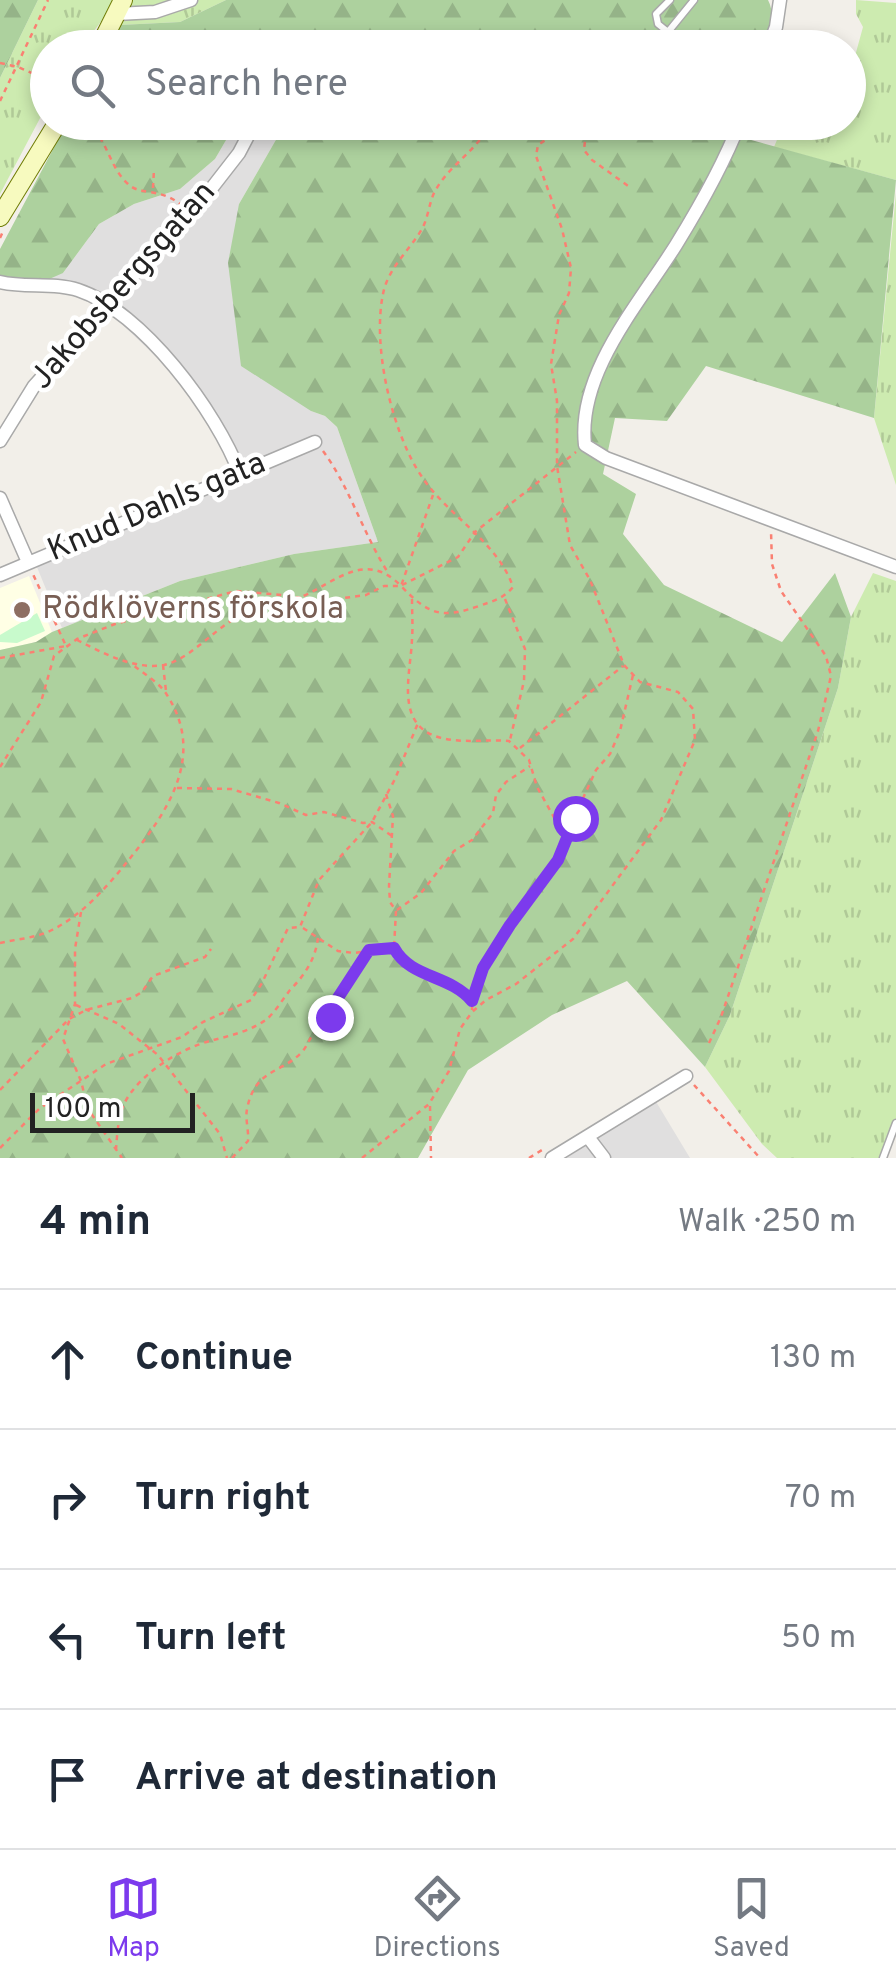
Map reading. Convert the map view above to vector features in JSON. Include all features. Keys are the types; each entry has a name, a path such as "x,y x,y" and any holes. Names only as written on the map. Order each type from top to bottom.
{"street":[{"path":"108,30 120,7 155,12 191,0"},
{"path":"775,30 780,0"},
{"path":"0,217 47,140"},
{"name":"Jakobsbergsgatan","path":"0,441 34,386 190,213 246,140"},
{"path":"732,140 719,172 600,367 582,420 585,445 606,458 896,567"},
{"path":"0,282 71,288 105,305 140,331 187,381 240,474"},
{"name":"Knud Dahls gata","path":"0,575 315,442"},
{"path":"0,498 28,562"},
{"path":"552,1158 686,1076"},
{"path":"593,1134 604,1158"}],"lane":[{"path":"666,30 658,24 656,14 670,0"},
{"path":"670,30 694,0"},
{"path":"883,1158 896,1123"}],"path":[{"path":"35,30 48,0"},
{"path":"0,101 30,40"},
{"path":"0,63 30,72"},
{"path":"101,140 129,189 154,190 170,196 190,213"},
{"path":"315,442 336,472 365,536 387,572 431,611 451,616 504,598 513,587 507,568 434,493 410,458 391,407 384,368 383,292 396,263 423,227 434,193 481,140"},
{"path":"362,1158 430,1104 449,1071 460,1029 472,1012 574,939 661,820 695,740 694,709 678,692 640,682 624,665 590,580 570,545 557,466 558,401 551,364 559,316 569,293 571,268 562,229 536,156 538,145 545,140"},
{"path":"585,140 584,150 592,160 631,188"},
{"path":"154,169 154,190"},
{"path":"0,767 40,702 54,656 66,646 116,624 236,591 315,602 366,595 384,586 401,586 458,557 475,532 585,445"},
{"path":"401,586 434,493"},
{"path":"709,1043 800,786 831,676 826,656 781,591 772,564 771,519"},
{"path":"28,562 66,646"},
{"path":"132,664 163,665 186,656 204,639 251,610 301,598 340,574 387,572"},
{"path":"412,597 412,643 406,680 412,716 425,732 440,738 510,742 530,766 536,787 566,837"},
{"path":"504,598 525,649 524,681 510,742"},
{"path":"77,640 132,664 166,692"},
{"path":"0,658 66,646"},
{"path":"1,942 52,930 82,911 144,841 176,788 184,754 178,718 166,692 163,665"},
{"path":"518,749 624,665"},
{"path":"472,1012 483,968 558,860 596,770 610,754 620,731 633,675"},
{"path":"300,927 318,880 372,822 418,723"},
{"path":"396,912 422,893 454,851 472,840 493,812 496,795 506,782 530,766"},
{"path":"176,788 231,789 306,815 324,812 372,822 392,836"},
{"path":"386,793 392,816 390,902 396,912 394,948 410,969 444,980 464,991 472,1001"},
{"path":"82,911 75,950 75,1004 63,1039 82,1080 88,1109 122,1158"},
{"path":"0,1148 40,1109 106,1064 148,1046 182,1038 203,1022 251,1000 288,928 300,927 338,951 394,948"},
{"path":"116,1150 124,1104 140,1082 188,1049 242,1032 268,1018 298,984 316,955 318,937"},
{"path":"0,1090 68,1019 132,998 142,992 152,976 205,957 211,949"},
{"path":"75,1004 118,1024 148,1046 220,1134 229,1158 248,1142 245,1112 254,1091 266,1074 304,1051 313,1034 330,1017 332,1007 369,950"},
{"path":"686,1076 760,1158"},
{"path":"430,1104 430,1158"}],"shaded area":[{"path":"226,140 276,140 239,204 311,411 325,416 337,427 378,542 294,554 180,581 62,628 32,555 235,470 185,384 105,308 76,292 0,276 63,273 99,224 134,204 180,189 215,159"},
{"name":"Rödklöverns förskola","path":"29,576 52,632 36,642 0,650 0,588"},
{"path":"655,1100 690,1158 556,1158"}],"green space":[{"path":"0,0 38,0 0,78"},
{"path":"38,0 117,0 95,30 30,30 30,137 0,194 0,78"},
{"path":"131,0 226,0 180,22 119,25"},
{"path":"226,0 768,0 772,18 770,30 116,30 119,25 180,22"},
{"path":"856,0 896,3 896,180 774,147 777,140 866,140 866,30 862,30"},
{"path":"58,140 226,140 215,159 180,189 134,204 99,224 63,273 47,280 0,276 0,249"},
{"path":"276,140 751,140 896,180 874,418 706,366 667,421 615,418 603,474 636,494 623,534 664,585 782,642 835,573 851,617 838,688 730,1015 705,1067 627,981 552,1015 468,1070 418,1158 0,1158 0,650 36,642 180,581 294,554 378,542 337,427 241,366 228,263 239,204"},
{"path":"896,193 896,485 874,418"},
{"path":"873,573 896,581 896,1123 883,1158 777,1158 762,1144 705,1067 730,1015 838,688 851,617"},
{"path":"37,613 45,631 17,643 0,642 0,635"}],"place":[{"name":"Rödklöverns förskola","path":"22,610"}],"route":[{"path":"330,1017 332,1007 369,950 394,948 410,969 444,980 464,991 472,1001 483,968 558,860 575,818"}]}
